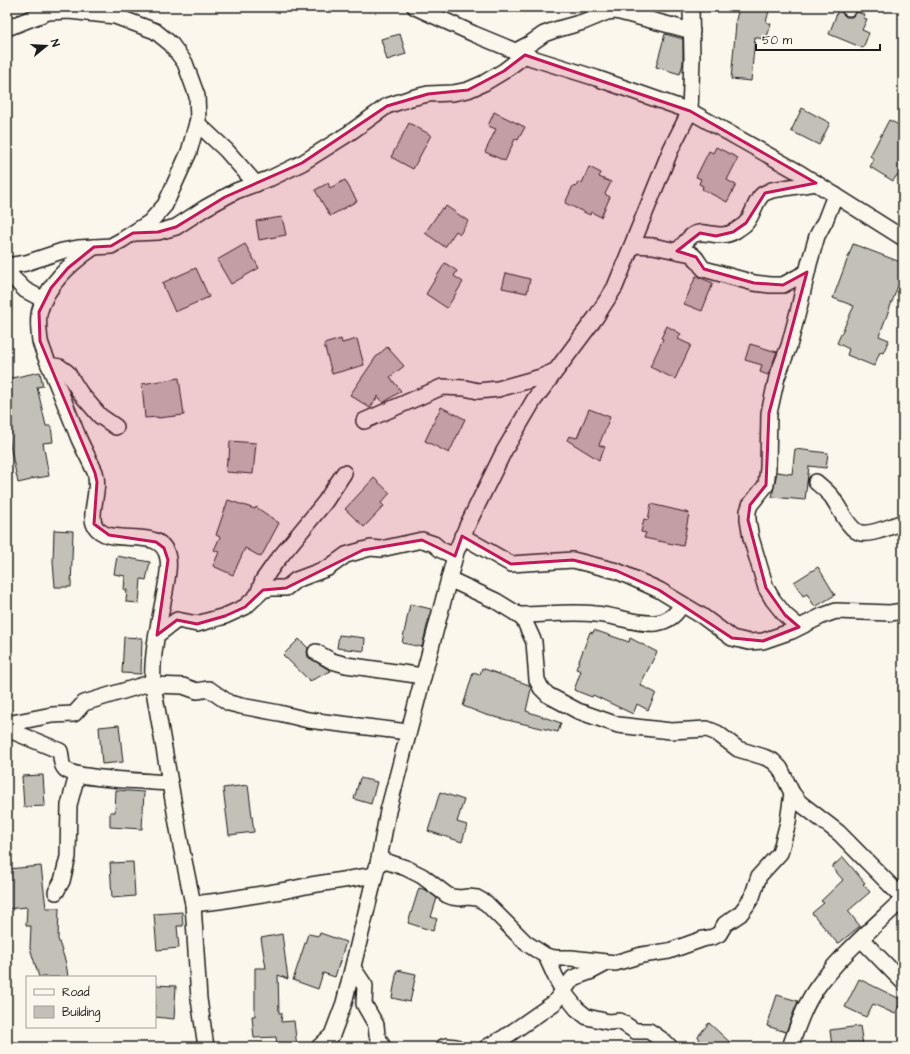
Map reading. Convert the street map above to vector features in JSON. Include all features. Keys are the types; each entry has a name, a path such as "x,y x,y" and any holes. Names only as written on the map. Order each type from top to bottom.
{"street":[{"path":"415,7 520,53 690,111 816,183 903,238"},
{"path":"636,7 645,19"},
{"path":"319,1047 332,1035 344,1003 376,874 388,811 455,556 462,536 504,451 534,400 596,317 615,287 671,149 690,111 692,59 691,7"},
{"path":"7,28 48,12 69,11 115,16 155,32 171,44 185,63 197,96 198,118 189,152 165,205 150,222 111,246 78,248 62,251 26,263 7,266"},
{"path":"133,233 158,232 176,227 224,196 302,164 387,106 428,94 468,90 491,79 504,71 520,53 544,34 569,25 583,22 607,12 616,11 692,31"},
{"path":"197,123 226,150 256,184"},
{"path":"677,251 693,236 700,233 708,233 716,236 733,232 746,223 760,197 765,193 772,190 816,183"},
{"path":"799,627 785,615 766,588 751,538 748,511 750,505 766,485 770,413 777,377 789,346 817,236 825,221 835,195"},
{"path":"633,245 653,246 691,254 696,257 704,269 754,283 783,285 807,272"},
{"path":"94,247 68,268 51,288 44,300 39,312 40,341 95,473 97,482 92,518 94,524 97,529 109,536 146,538 156,542 164,548 168,560 166,582 153,660 153,684 181,846 193,904 199,998 206,1047"},
{"path":"7,272 25,290 44,300"},
{"path":"49,365 60,367 67,372 81,394 100,416 116,427"},
{"path":"364,421 442,387 465,388 478,391 498,389 555,371"},
{"path":"258,594 263,580 325,502 344,473"},
{"path":"816,482 831,496 851,527 859,533 880,530 903,522"},
{"path":"462,536 511,564 573,560 590,563 617,571 659,590 702,616 732,638 743,640 763,641 836,611 890,613 903,610"},
{"path":"158,635 177,620 197,624 225,616 245,607 258,594 267,588 286,588 296,580 328,568 346,555 371,548 381,549 422,540 434,544 441,550 455,556"},
{"path":"449,579 496,601 524,620 534,642 536,680 540,688 548,695 578,711 618,725 671,731 707,729 717,733 738,749 773,761 780,768 792,793 800,803 839,833 903,898 833,968 816,989 806,1007 790,1047"},
{"path":"518,615 596,614 637,622 656,623 673,617 682,604"},
{"path":"316,652 332,661 346,665 423,676"},
{"path":"7,724 52,715 74,714 84,703 153,684 183,686 197,691 209,689 229,702 241,706 308,720 408,732"},
{"path":"7,729 60,751 63,766 66,770 77,775 119,780 170,783"},
{"path":"56,892 62,881 68,856 69,805 77,775"},
{"path":"379,859 406,868 422,876 447,895 460,898 468,896 477,898 486,903 526,943 546,956 615,963 670,951 713,937 718,934 725,924 740,914 752,897 759,876 780,853 788,822 792,793"},
{"path":"193,904 219,902 287,890 311,884 376,874"},
{"path":"861,939 903,982"},
{"path":"546,956 563,991 577,1009 587,1016 609,1022 620,1021 635,1032 649,1031 670,1047"},
{"path":"487,1047 500,1040 554,1003 573,978 592,971 607,963"},
{"path":"353,968 366,986 364,1004 376,1025 377,1036 383,1047"},
{"path":"443,1047 456,1047"}],"highlighted area":[{"path":"525,55 690,111 816,183 765,193 746,223 733,232 716,236 700,233 677,251 696,257 704,269 754,283 783,285 807,272 769,413 766,485 750,505 748,520 766,588 785,615 799,627 763,641 732,638 659,590 617,571 573,560 511,564 462,536 455,556 422,540 363,550 286,588 263,590 245,607 225,616 197,624 177,620 157,635 168,560 164,548 156,542 109,535 94,524 97,482 95,473 40,341 39,312 51,288 68,268 94,247 111,246 133,233 158,232 176,227 225,197 302,163 387,106 428,94 468,90 504,71"}],"building":[{"path":"739,7 770,7 766,22 771,24 766,40 755,37 751,81 731,79 735,24"},
{"path":"839,8 846,17 852,17 857,12 865,15 863,18 867,19 862,30 869,33 863,48 829,34"},
{"path":"400,34 406,54 387,60 381,39"},
{"path":"665,34 683,39 683,63 680,74 656,67"},
{"path":"802,108 830,123 819,145 791,131"},
{"path":"494,112 525,127 518,140 515,139 505,161 485,152 496,129 488,126"},
{"path":"889,120 901,126 903,133 903,178 897,175 893,181 870,167 874,159 870,156"},
{"path":"409,123 431,135 413,169 391,157"},
{"path":"716,147 738,158 727,180 736,185 727,202 702,189 703,186 699,184 701,179 696,177 709,151 713,153"},
{"path":"589,167 601,173 599,177 611,182 605,194 610,197 601,217 591,212 590,215 565,203 573,186 576,187 578,182 582,183"},
{"path":"345,180 357,201 330,216 315,190 328,183 330,188"},
{"path":"446,206 468,221 460,234 456,231 445,247 425,233 442,208 444,209"},
{"path":"282,217 286,235 259,240 256,221"},
{"path":"245,244 259,268 231,284 217,260"},
{"path":"853,244 903,263 903,273 879,336 889,340 883,353 880,352 874,366 847,355 849,349 837,343 854,306 833,298"},
{"path":"445,263 457,271 454,276 463,282 447,308 426,294"},
{"path":"196,268 209,297 175,312 162,283"},
{"path":"506,273 530,279 527,293 502,288"},
{"path":"696,276 713,283 702,311 684,304"},
{"path":"667,326 681,334 678,339 691,345 675,379 650,367 663,339 661,338"},
{"path":"341,339 342,343 357,339 364,365 332,374 324,344"},
{"path":"750,344 777,352 768,375 760,372 762,365 745,360"},
{"path":"387,347 404,366 390,377 401,391 383,403 378,396 370,408 350,395 376,357"},
{"path":"40,372 43,386 37,387 46,426 51,426 53,442 43,443 49,476 18,483 7,431 7,379"},
{"path":"179,378 184,415 145,418 142,384"},
{"path":"441,407 465,419 449,453 425,441"},
{"path":"589,409 610,417 599,445 605,447 599,460 567,440 569,436 577,438"},
{"path":"230,441 256,443 253,474 226,472 227,459 229,459"},
{"path":"795,449 828,453 826,468 809,466 805,500 772,497 777,472 792,474"},
{"path":"374,478 390,493 381,503 384,506 364,527 345,509"},
{"path":"228,500 255,509 256,507 279,523 261,557 245,548 233,575 213,566 219,552 214,550 220,537 216,535"},
{"path":"651,504 689,513 683,546 644,538 646,533 641,532 644,519 648,520"},
{"path":"54,530 73,531 71,587 55,587 53,562"},
{"path":"117,556 150,562 146,580 141,579 139,603 126,602 127,590 124,590 125,576 114,574"},
{"path":"818,567 835,595 815,607 807,594 803,596 794,582"},
{"path":"410,604 431,609 422,647 402,643"},
{"path":"594,630 629,642 630,638 657,652 640,685 656,693 648,710 637,704 633,714 593,695 592,697 574,690 581,671 576,669 590,632 593,633"},
{"path":"339,635 365,638 364,651 337,648"},
{"path":"124,637 142,638 141,674 122,673"},
{"path":"299,639 308,648 308,657 331,671 310,681 283,655"},
{"path":"482,668 529,685 531,689 526,711 561,723 558,732 486,715 463,706 473,673 480,675"},
{"path":"119,725 123,762 102,764 99,727"},
{"path":"43,775 45,806 24,807 22,776"},
{"path":"360,778 377,782 371,804 354,799"},
{"path":"248,785 254,832 229,835 223,788"},
{"path":"116,790 144,792 142,829 110,827 110,812 115,812"},
{"path":"440,792 464,800 457,822 467,825 462,842 428,831"},
{"path":"843,857 865,883 863,884 870,892 848,911 860,926 838,944 812,913 824,903 821,901 843,880 832,867"},
{"path":"133,862 135,896 112,898 110,863"},
{"path":"41,866 46,908 59,908 58,939 66,963 68,976 39,976 30,948 31,926 26,926 27,907 7,909 7,869"},
{"path":"419,888 426,890 437,898 431,917 437,919 433,931 408,923"},
{"path":"182,912 183,926 177,926 179,948 157,950 154,914"},
{"path":"320,933 346,942 335,977 323,973 318,989 293,980 308,934 319,936"},
{"path":"282,934 288,979 278,975 279,1013 282,1013 281,1022 294,1021 297,1047 277,1047 276,1037 254,1038 252,1016 255,1016 255,968 266,968 261,938"},
{"path":"397,970 416,974 410,1002 392,998"},
{"path":"859,979 902,1000 895,1014 873,1004 866,1017 845,1007"},
{"path":"156,985 176,986 174,1019 156,1017"},
{"path":"777,995 798,1001 786,1032 767,1026"},
{"path":"709,1023 735,1047 703,1047 698,1036"},
{"path":"860,1026 863,1045 832,1047 830,1030"}]}
